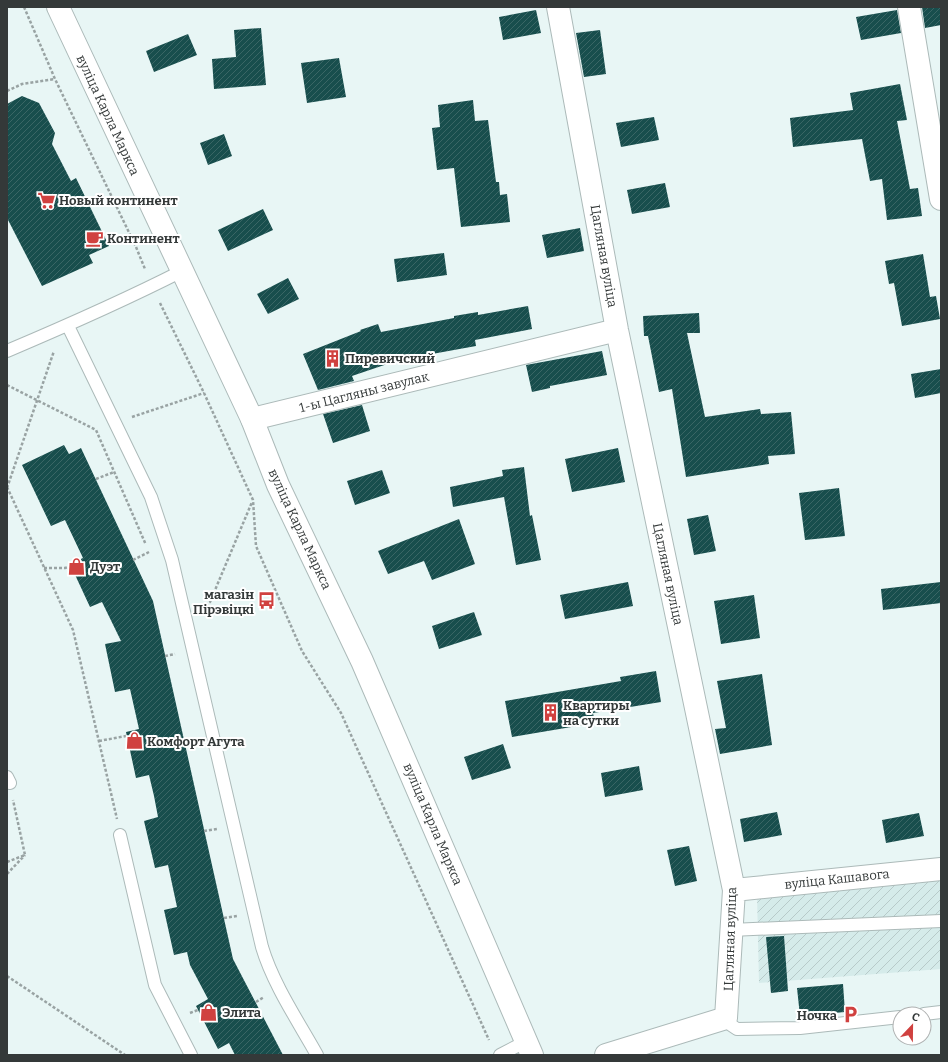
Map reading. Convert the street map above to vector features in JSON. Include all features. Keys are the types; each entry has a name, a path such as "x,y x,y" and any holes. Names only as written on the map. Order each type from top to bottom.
{"street":[{"name":"вуліца Карла Маркса","path":"58,7 252,419 278,485 362,661 530,1048"},
{"name":"Цагляная вуліца","path":"558,7 617,330 734,890 726,1018"},
{"path":"909,7 941,199"},
{"name":"1-ы Цагляны завулак","path":"252,419 617,330"},
{"name":"вуліца Кашавога","path":"734,890 941,869"},
{"path":"606,1055 726,1018"}],"lane":[{"path":"7,351 65,327 182,271"},
{"path":"65,327 150,497 172,560 266,961 317,1055"},
{"path":"120,835 155,985 191,1055"},
{"path":"731,930 941,921"},
{"path":"726,1018 731,1025 737,1029 800,1028 892,1018"},
{"path":"500,1055 530,1048"}],"path":[{"path":"24,7 55,79 136,246 152,286 204,393 252,500 256,546 302,651 341,713 490,1040"},
{"path":"7,91 22,84 55,79"},
{"path":"65,327 37,400 7,487 73,630 120,835"},
{"path":"7,385 96,430 151,557"},
{"path":"96,430 204,393"},
{"path":"96,480 114,472"},
{"path":"185,617 210,602 252,500"},
{"path":"134,560 149,552"},
{"path":"44,568 65,568 71,566"},
{"path":"165,656 177,653"},
{"path":"99,740 126,736"},
{"path":"184,744 197,740"},
{"path":"8,780 25,855"},
{"path":"216,822 219,836"},
{"path":"204,831 218,829"},
{"path":"7,862 25,855"},
{"path":"7,874 25,855"},
{"path":"236,909 239,922"},
{"path":"224,918 237,916"},
{"path":"7,976 125,1055"},
{"path":"256,1002 266,996 263,990"}],"shaded area":[{"path":"941,880 941,969 759,983 757,894"}],"building":[{"path":"922,7 941,7 941,25 925,28"},
{"path":"536,10 541,33 503,40 499,17"},
{"path":"897,10 901,33 861,40 856,17"},
{"path":"261,28 266,85 214,89 212,59 236,57 234,30"},
{"path":"600,30 606,74 584,77 576,33"},
{"path":"188,34 197,55 154,72 146,51"},
{"path":"339,58 346,97 307,103 301,63"},
{"path":"900,84 907,120 897,121 910,189 918,188 922,216 887,220 882,179 870,181 862,139 793,147 790,118 853,110 850,93"},
{"name":"Новый континент","path":"22,96 39,103 55,133 52,144 71,181 76,178 109,246 89,255 93,263 42,286 7,218 7,104"},
{"path":"473,100 475,121 488,120 496,182 499,182 500,195 507,194 510,222 461,227 454,168 437,170 432,128 440,127 438,105"},
{"path":"654,117 659,140 621,147 616,123"},
{"path":"224,134 232,156 208,165 200,143"},
{"path":"665,183 670,207 632,214 627,190"},
{"path":"263,209 273,230 228,251 218,230"},
{"path":"580,228 584,251 547,258 542,235"},
{"path":"444,253 447,275 397,282 394,259"},
{"path":"923,254 930,297 936,296 940,319 902,326 894,283 889,284 885,261"},
{"path":"288,278 299,299 268,314 257,294"},
{"path":"528,306 532,329 475,340 476,346 399,360 352,376 354,381 318,390 303,354 378,324 381,332 454,318 454,316 478,312 478,315"},
{"path":"699,313 700,333 687,333 705,417 760,409 761,414 791,412 795,454 768,456 769,464 686,477 672,389 659,392 648,336 644,336 643,316"},
{"path":"602,351 607,375 550,386 550,388 532,392 526,365"},
{"path":"941,369 941,393 915,398 911,374"},
{"path":"362,405 370,431 333,443 323,414"},
{"path":"64,445 69,454 81,448 153,601 233,959 283,1055 235,1055 229,1043 218,1049 196,1006 208,999 190,965 187,952 174,955 164,910 177,907 168,865 155,868 144,821 158,817 154,796 149,775 136,778 126,732 139,729 130,689 115,692 105,644 121,641 102,602 90,607 70,564 83,558 65,520 51,526 22,465"},
{"path":"618,448 625,482 572,492 565,459"},
{"path":"524,467 530,516 532,515 541,560 516,565 504,497 453,507 450,487 503,476 502,470"},
{"path":"382,470 390,493 355,505 347,481"},
{"path":"839,488 845,536 805,540 799,493"},
{"path":"708,515 716,551 694,555 687,519"},
{"path":"459,519 475,564 432,580 424,561 388,574 378,551"},
{"path":"628,582 633,606 565,619 560,595"},
{"path":"941,582 941,603 883,610 881,589"},
{"path":"754,595 760,638 721,644 714,601"},
{"path":"474,612 482,635 439,649 432,626"},
{"name":"Квартиры на сутки","path":"656,671 661,702 593,713 595,723 512,737 505,701 621,681 620,677"},
{"path":"762,674 772,745 720,754 715,729 726,728 717,681"},
{"path":"503,744 511,768 472,780 464,757"},
{"path":"639,766 643,790 605,797 601,773"},
{"path":"777,812 782,835 744,842 740,819"},
{"path":"919,813 924,836 886,843 882,820"},
{"path":"689,846 697,881 675,886 667,850"},
{"path":"784,936 788,991 771,993 766,937"},
{"path":"843,984 845,1012 800,1016 797,988"}],"place":[{"name":"Новый континент","path":"46,200"},
{"name":"Континент","path":"94,238"},
{"name":"Пиревичский","path":"332,358"},
{"name":"Дуэт","path":"77,566"},
{"name":"магазін Пірэвіцкі","path":"267,601"},
{"name":"Квартиры на сутки","path":"550,712"},
{"name":"Комфорт Агута","path":"134,741"},
{"name":"Элита","path":"209,1012"},
{"name":"Ночка","path":"850,1015"}]}
